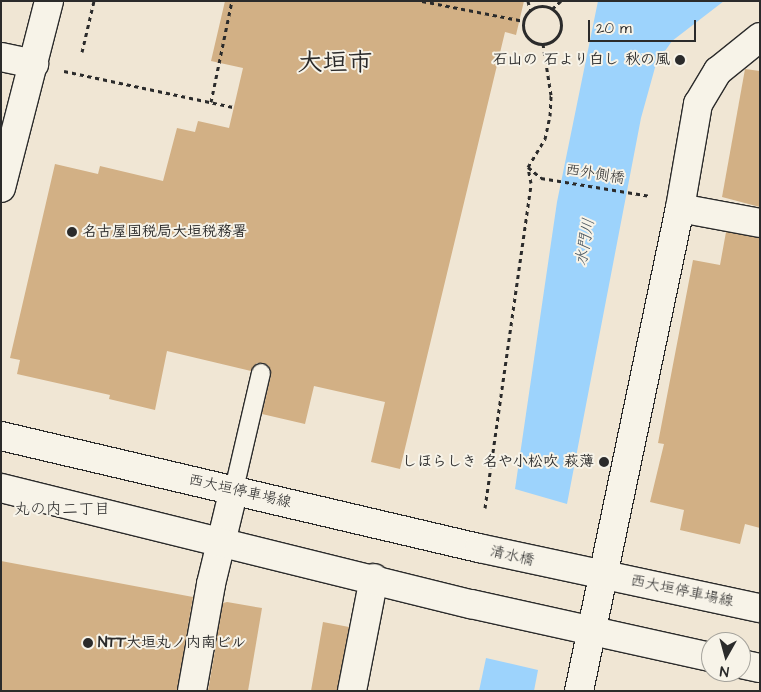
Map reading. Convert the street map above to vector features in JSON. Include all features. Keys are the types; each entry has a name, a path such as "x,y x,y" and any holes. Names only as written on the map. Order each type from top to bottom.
{"main road":[{"path":"1,188 49,1"},
{"path":"579,691 680,208 698,104 718,71 760,37"},
{"path":"1,57 34,64"},
{"path":"680,208 760,223"},
{"name":"西大垣停車場線","path":"1,436 234,489 479,548"},
{"path":"1,488 222,540 470,604 592,629 701,655"},
{"path":"192,691 234,489"},
{"name":"清水橋","path":"479,548 603,575"},
{"name":"西大垣停車場線","path":"603,575 760,608"},
{"path":"352,691 374,578"}],"lane":[{"path":"234,489 261,373"}],"path":[{"path":"82,52 94,1"},
{"path":"211,102 232,1"},
{"path":"422,1 524,21"},
{"path":"528,1 530,10"},
{"path":"552,9 561,1"},
{"path":"540,6 552,9 560,19 560,32 552,41 543,44 529,38 524,21 530,10 540,6"},
{"path":"485,508 531,183 528,167 545,139 550,116 551,95 543,44"},
{"path":"34,64 234,107"},
{"name":"西外側橋","path":"528,167 541,178 651,196"}],"water":[{"name":"水門川","path":"598,1 724,1 672,41 656,64 641,118 567,504 515,489 557,202"},
{"path":"486,658 538,670 534,691 479,691"}],"building":[{"path":"225,1 524,1 516,35 505,32 400,469 371,462 385,402 314,386 305,424 262,414 271,375 269,366 264,363 257,363 251,371 167,351 155,410 109,399 110,395 17,374 20,360 10,358 55,164 98,174 100,166 163,181 177,128 195,132 198,121 229,128 243,68 211,61"},
{"path":"745,69 760,71 760,207 722,197"},
{"path":"726,232 760,238 760,528 745,524 740,544 680,530 684,510 650,502 664,444 658,443 693,260 720,265"},
{"name":"NTT大垣丸ノ内南ビル","path":"1,561 193,597 177,691 1,691"},
{"path":"227,602 262,608 248,691 208,691 223,603"},
{"path":"323,622 349,627 337,691 311,691"}],"place":[{"name":"石山の 石より白し 秋の風","path":"680,60"},
{"name":"名古屋国税局大垣税務署","path":"72,232"},
{"name":"しほらしき 名や小松吹 萩薄","path":"604,462"},
{"name":"NTT大垣丸ノ内南ビル","path":"88,643"}],"district":[{"name":"大垣市","path":"335,63"},
{"name":"丸の内二丁目","path":"62,509"}]}
